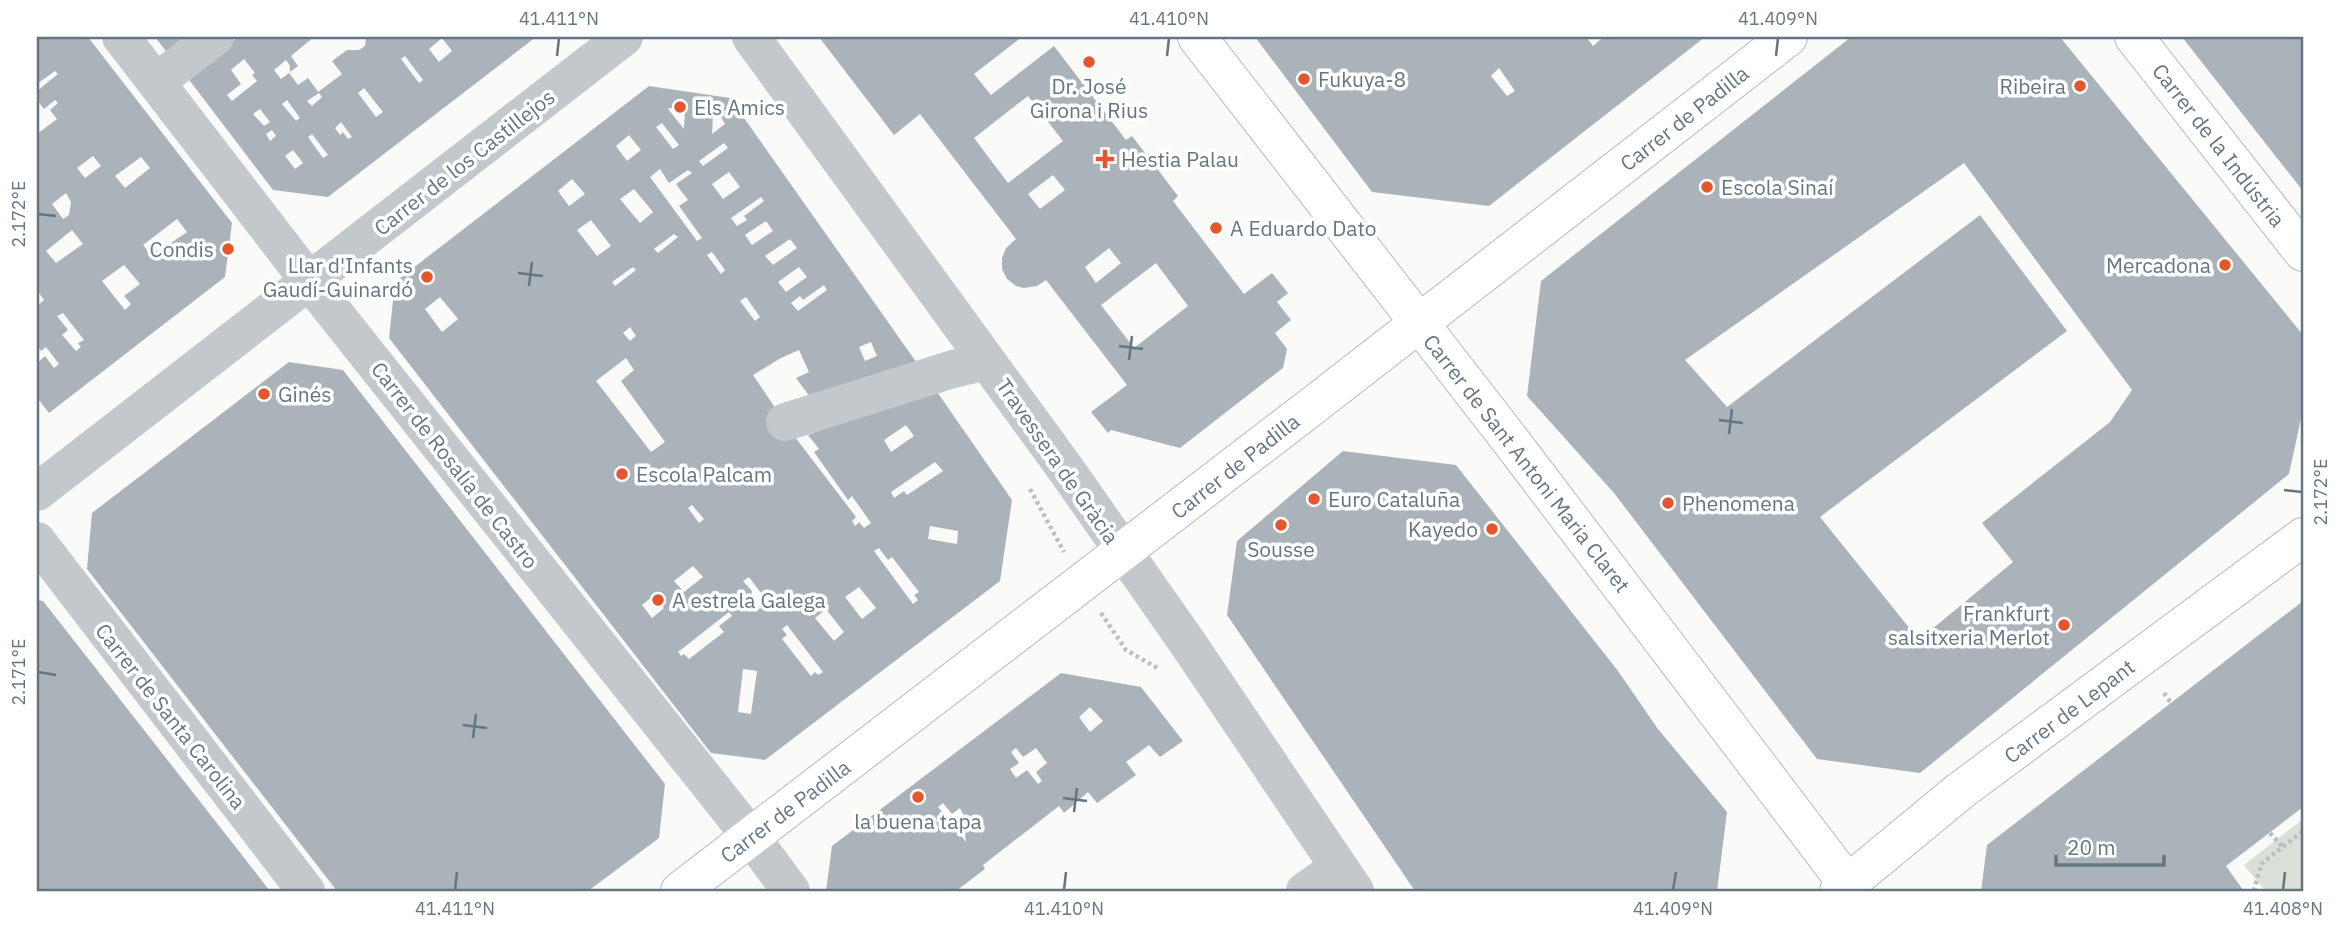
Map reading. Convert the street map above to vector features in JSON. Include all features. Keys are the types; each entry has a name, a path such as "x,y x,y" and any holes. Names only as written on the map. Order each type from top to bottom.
{"main road":[{"name":"Carrer de Sant Antoni Maria Claret","path":"1197,37 1419,323 1847,889"},
{"name":"Carrer de Padilla","path":"680,891 1788,37"},
{"name":"Carrer de la Indústria","path":"2134,37 2303,253"},
{"name":"Carrer de Lepant","path":"1847,889 1960,791 2303,537"}],"street":[{"name":"Carrer de Rosalía de Castro","path":"121,37 309,281 792,891"},
{"path":"156,82 215,37"},
{"name":"Carrer de los Castillejos","path":"37,492 624,37"},
{"name":"Travessera de Gràcia","path":"751,37 1068,471 1347,879"},
{"path":"785,422 953,369 987,361"},
{"name":"Carrer de Santa Carolina","path":"37,541 306,891"},
{"path":"1305,891 1347,879"}],"path":[{"path":"2164,693 2171,703"},
{"path":"2254,891 2261,864 2303,831"},
{"path":"2270,833 2283,847"}],"shaded area":[{"path":"2303,819 2303,891 2263,891 2244,865"}],"building":[{"path":"37,37 88,37 232,223 225,277 49,413 39,400 37,401 37,363 45,356 54,368 59,364 46,347 41,351 37,345 37,306 44,300 37,290 37,134 57,119 50,110 58,103 55,100 44,109 37,100 37,91 58,74 55,71 37,84","holes":["93,156 101,166 85,178 77,168","141,157 150,168 125,188 115,176","66,193 71,202 69,215 63,219 52,204","177,219 187,232 168,245 168,250 162,255 158,250 151,255 143,245","72,230 83,244 56,263 46,251","124,265 140,284 124,296 131,304 125,310 102,281","63,313 84,340 78,343 81,347 76,351 62,335 68,330 57,316"]},
{"path":"155,37 195,37 173,60"},
{"path":"238,37 314,37 291,56 298,66 290,72 286,60 274,70 281,79 289,73 298,85 308,78 318,92 342,74 332,61 347,50 359,50 365,46 366,37 536,37 328,197 273,190 187,77","holes":["442,38 452,51 439,62 429,49","405,56 423,80 419,83 401,59","244,59 255,73 252,75 257,81 232,101 227,95 241,84 231,70","364,88 383,112 376,117 358,93","319,93 322,97 312,106 307,101","287,100 300,118 296,121 282,104","260,109 270,122 264,126 253,114","341,122 352,137 348,139 343,132 340,135 335,128","272,130 276,136 270,141 266,134","312,134 328,155 323,158 308,137","293,150 303,163 295,169 285,156"]},
{"path":"819,37 1022,37 974,74 991,95 1054,46 1126,140 1132,136 1178,196 1173,201 1244,294 1272,273 1288,293 1277,302 1291,320 1275,333 1287,349 1283,368 1180,448 1111,430 1108,433 1091,412 1127,385 1046,280 1037,286 1024,288 1007,279 1002,269 1002,258 1006,248 1016,239 920,114 894,135","holes":["1028,96 1063,141 1008,183 974,138","1053,175 1065,190 1040,209 1028,194","1109,248 1121,263 1096,283 1085,267","1156,263 1188,306 1134,348 1101,305"]},
{"path":"1255,37 1586,37 1593,46 1601,39 1599,37 1705,37 1489,206 1372,192","holes":["1499,68 1515,91 1507,96 1491,76"]},
{"path":"1851,37 2060,37 2303,335 2303,409 2289,474 1920,773 1817,759 1614,493 1527,396 1541,281","holes":["1964,163 2132,390 2110,422 1982,523 2013,562 1919,640 1820,517 2067,331 1980,215 1727,407 1685,360"]},
{"path":"2182,37 2303,37 2303,191"},
{"path":"649,86 730,98 919,366 819,409 796,378 809,372 799,350 753,375 795,437 856,517 852,521 855,526 859,522 864,528 871,523 852,496 848,500 814,452 819,449 808,435 933,386 1012,500 1000,581 765,760 711,753 389,338 395,282","holes":["668,109 685,110 684,129","713,116 721,117 725,124 712,134","662,123 679,145 673,149 656,127","629,135 641,150 627,161 616,146","724,143 728,148 703,166 699,161","660,169 669,183 688,170 692,173 676,184 688,200 679,206 702,238 697,241 650,177","729,172 740,187 723,199 712,184","572,179 585,194 569,206 558,191","634,189 653,212 640,223 620,199","761,197 764,201 744,216 747,220 737,226 731,218","591,220 611,246 597,256 577,230","766,221 773,231 752,245 745,235","674,234 678,237 658,253 654,249","790,239 797,248 773,265 765,256","712,252 725,270 721,274 707,255","633,267 636,270 615,286 612,282","799,267 807,277 786,292 778,282","824,285 827,290 798,311 791,303 800,296 803,300","440,297 458,319 442,332 425,309","746,297 760,317 755,321 740,301","630,327 636,336 630,341 623,333","871,342 877,356 865,361 859,347","626,358 634,370 621,381 665,442 651,452 596,381","906,425 914,436 891,452 884,440","935,462 943,471 907,495 904,491 894,498 891,492","692,505 704,519 699,523 688,508","930,526 958,531 957,544 928,539","879,548 888,560 892,557 919,592 914,595 918,600 913,604 874,551","693,566 703,577 684,592 674,581","749,577 761,593 766,595 758,610 751,601 752,591 743,581","859,587 876,608 862,619 845,597","654,595 664,608 652,618 642,605","826,609 844,632 834,641 815,618","729,612 732,616 719,626 724,632 689,659 678,652","787,625 823,672 818,675 815,672 811,676 782,639 787,635 782,629","743,669 757,671 751,714 738,712"]},
{"path":"289,362 343,370 665,784 659,838 588,891 337,891 87,569 92,513"},
{"path":"1343,451 1456,465 1618,671 1658,729 1727,812 1717,891 1415,891 1227,615 1237,541"},
{"path":"37,600 43,601 270,891 37,891"},
{"path":"2303,601 2303,807 2226,866 2243,890 1981,891 1987,845"},
{"path":"1061,673 1141,687 1183,741 1160,757 1149,745 1126,762 1136,775 1097,803 1088,792 1064,813 1059,806 983,865 985,869 956,891 826,891 832,846","holes":["1090,707 1103,721 1090,732 1079,717","1016,748 1023,757 1036,748 1047,763 1036,772 1042,781 1038,784 1027,770 1016,778 1010,769 1019,763 1011,752","943,803 952,814 960,808 964,816 956,821 965,833 966,842 938,807"]}],"place":[{"name":"Dr. José Girona i Rius","path":"1089,62"},
{"name":"Fukuya-8","path":"1304,79"},
{"name":"Ribeira","path":"2080,86"},
{"name":"Els Amics","path":"680,107"},
{"name":"Hestia Palau","path":"1105,159"},
{"name":"Escola Sinaí","path":"1707,187"},
{"name":"A Eduardo Dato","path":"1216,228"},
{"name":"Condis","path":"228,249"},
{"name":"Mercadona","path":"2225,265"},
{"name":"Llar d'Infants Gaudí-Guinardó","path":"427,277"},
{"name":"Ginés","path":"264,394"},
{"name":"Escola Palcam","path":"622,474"},
{"name":"Euro Cataluña","path":"1314,499"},
{"name":"Phenomena","path":"1668,503"},
{"name":"Sousse","path":"1281,525"},
{"name":"Kayedo","path":"1492,529"},
{"name":"A estrela Galega","path":"658,600"},
{"name":"Frankfurt salsitxeria Merlot","path":"2064,625"},
{"name":"la buena tapa","path":"918,797"}]}
